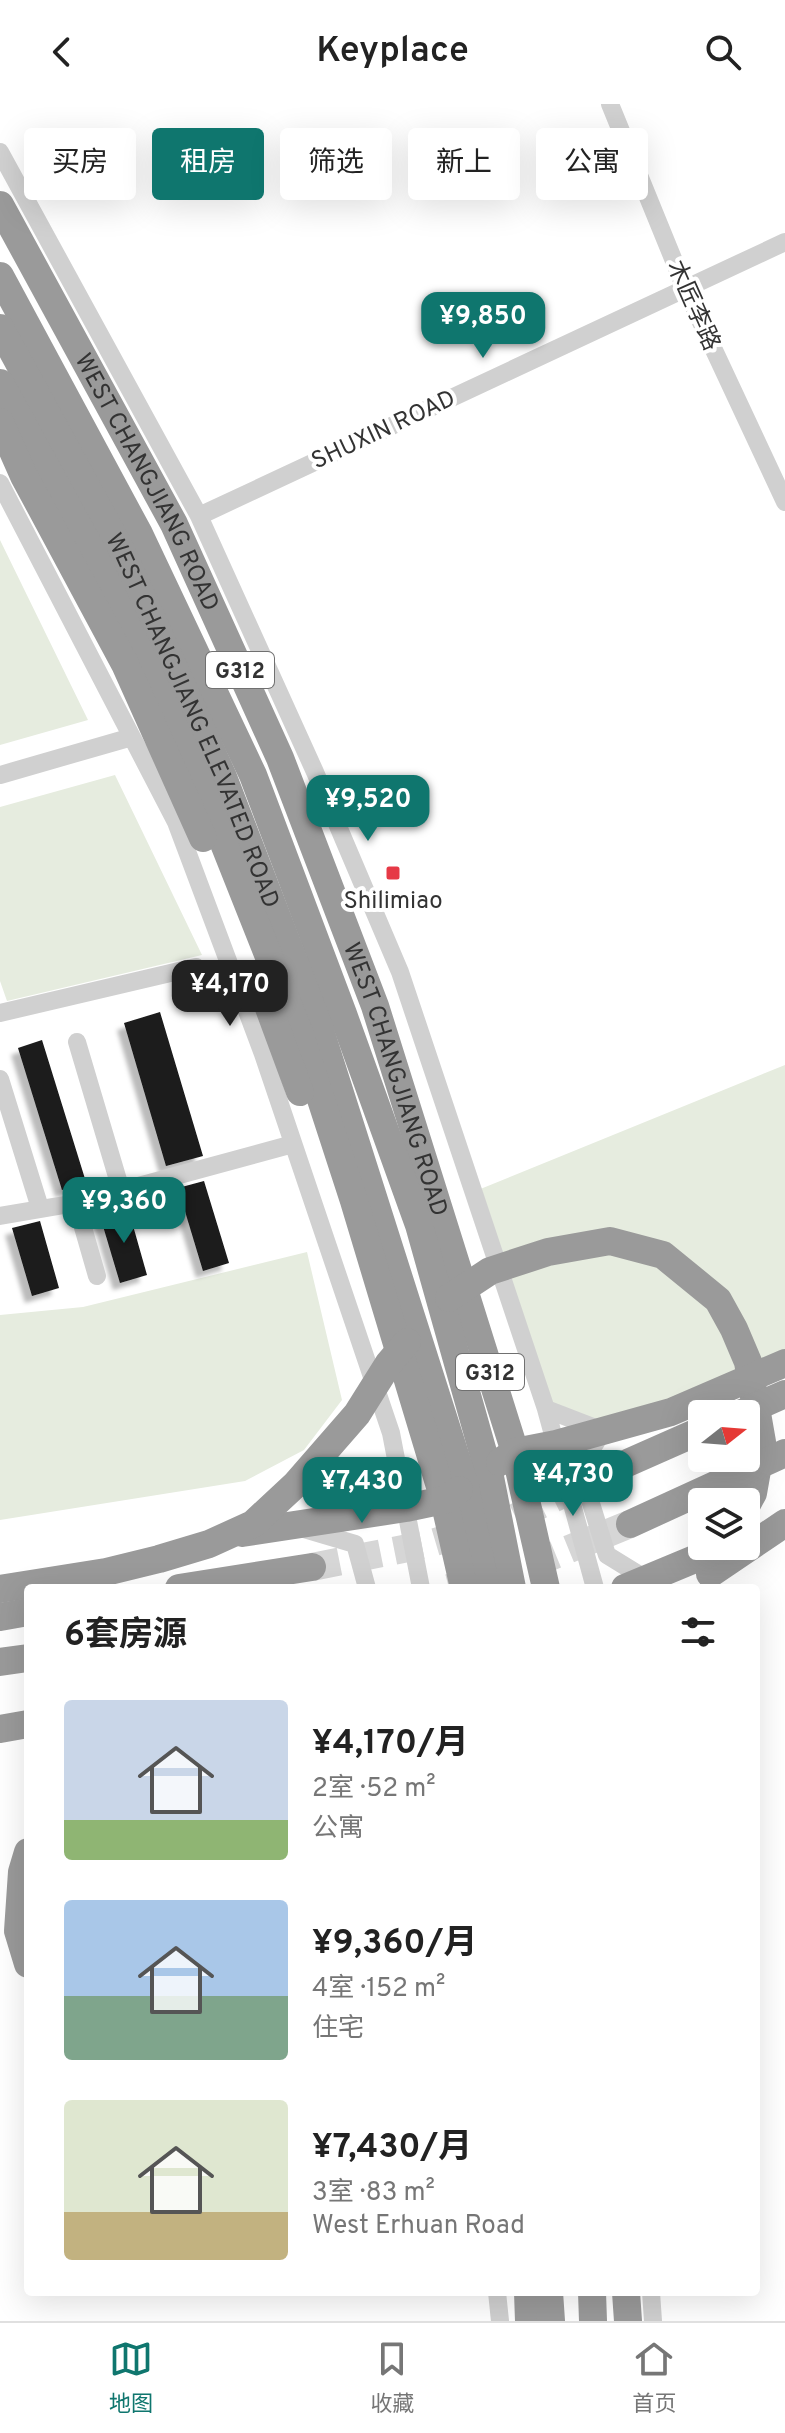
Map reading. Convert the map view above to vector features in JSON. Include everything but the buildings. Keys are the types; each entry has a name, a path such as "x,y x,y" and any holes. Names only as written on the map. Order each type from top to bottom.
{"highway":[{"name":"WEST CHANGJIANG ROAD","path":"0,205 174,524 280,758 375,1006 515,1452 545,1584"},
{"path":"0,243 123,400 190,525 304,775 386,989 423,1159"},
{"name":"WEST CHANGJIANG ELEVATED ROAD","path":"0,276 139,534 253,775 419,1225 490,1477 511,1584"},
{"name":"WEST CHANGJIANG ELEVATED ROAD","path":"0,328 121,550 223,777 317,1021 465,1486 485,1584"},
{"path":"0,383 93,553 198,778 300,1035 354,1201 444,1500 463,1584"},
{"path":"0,422 24,476 125,664 223,883 326,1167 354,1201"},
{"path":"31,1584 106,1572 159,1559 209,1544 253,1524 296,1484 357,1414 389,1363 436,1307 490,1271 548,1252 610,1241 663,1255 718,1300 748,1362 762,1442 754,1488"},
{"path":"0,1573 444,1500 515,1452 556,1444 671,1412 785,1363"},
{"path":"760,1405 785,1394"},
{"path":"607,1472 688,1436"},
{"path":"630,1524 785,1453"},
{"path":"760,1532 785,1522"},
{"path":"705,1581 785,1522"},
{"path":"640,1584 694,1560"},
{"path":"705,1581 717,1560"},
{"path":"204,1584 312,1567"},
{"path":"0,1589 24,1585"},
{"path":"0,1617 24,1613"},
{"path":"0,1662 24,1659"},
{"path":"0,1729 24,1725"},
{"path":"24,1865 18,1931 24,1951"},
{"path":"528,2296 529,2321"},
{"path":"549,2296 551,2321"},
{"path":"592,2296 593,2321"},
{"path":"626,2296 628,2321"}],"street":[{"name":"木匠李路","path":"610,104 685,288 785,502"},
{"path":"0,152 199,516 315,772 400,972 546,1409 594,1584"},
{"name":"SHUXIN ROAD","path":"199,516 785,242"},
{"path":"0,483 176,822 263,1054 391,1433 420,1584"},
{"path":"0,775 132,737"},
{"path":"0,1013 196,967"},
{"path":"77,1042 121,1190"},
{"path":"0,1079 40,1208"},
{"path":"0,1216 76,1203 293,1144"},
{"path":"76,1203 97,1276"},
{"path":"546,1409 603,1431 580,1468 607,1555 637,1584"},
{"path":"293,1525 355,1544 366,1584"},
{"path":"497,2296 500,2321"},
{"path":"651,2296 653,2321"}],"shaded area":[{"path":"0,540 88,720 0,745"},
{"path":"115,775 202,955 7,1001 0,981 0,807"},
{"path":"785,1065 785,1363 603,1431 546,1409 473,1192"},
{"path":"307,1252 342,1400 304,1450 245,1481 0,1520 0,1315 83,1307"}],"tunnel":[{"path":"312,1567 428,1544 510,1520 595,1478"},
{"path":"464,1584 523,1568 630,1524"}],"place":[{"name":"Shilimiao","path":"393,873"}]}
